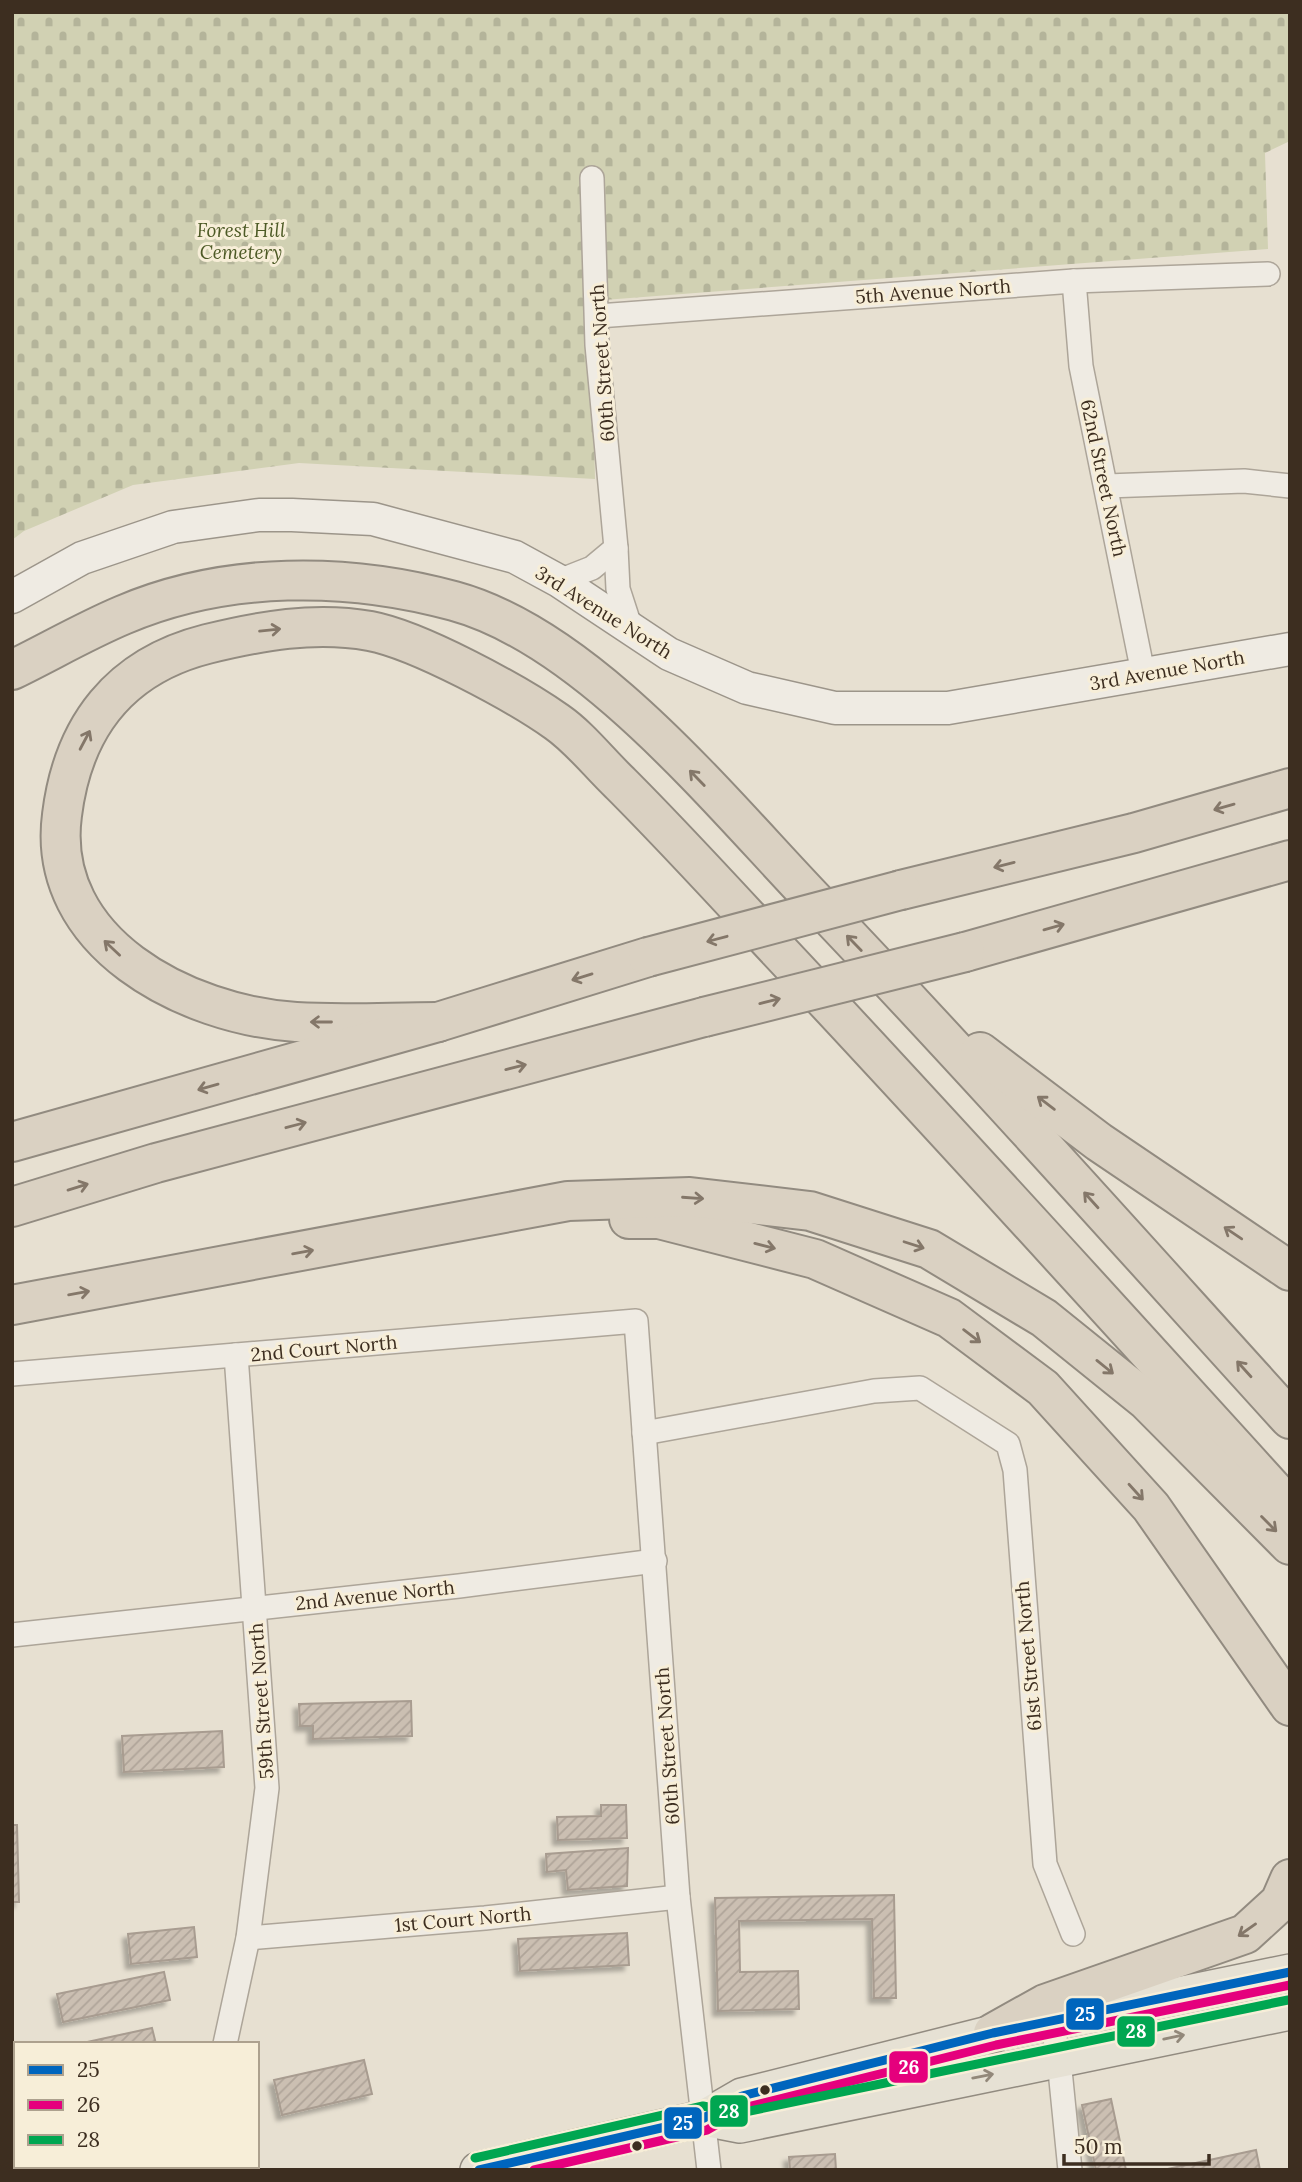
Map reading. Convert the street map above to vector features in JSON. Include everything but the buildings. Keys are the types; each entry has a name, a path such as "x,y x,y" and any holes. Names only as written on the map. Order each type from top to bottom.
{"highway":[{"path":"12,670 124,614 188,594 261,582 321,579 403,590 458,602 558,650 666,746 899,989 1290,1419"},
{"path":"439,1022 293,1022 235,1012 192,999 128,964 93,931 73,897 62,867 60,828 65,792 79,752 106,700 138,671 184,650 264,630 311,627 372,631 418,648 512,695 560,724 647,810 887,1065 1290,1508"},
{"path":"12,1142 439,1022 648,957 901,890 1134,833 1290,789"},
{"path":"12,1207 170,1160 704,1017 965,952 1290,860"},
{"path":"899,989 1099,1142 1290,1271"},
{"path":"12,1305 568,1201 690,1197 810,1212 929,1249 1044,1318 1147,1401 1290,1545"},
{"path":"480,1218 659,1219 815,1259 949,1318 1052,1398 1151,1507 1290,1706"},
{"path":"1244,1639 1290,1678"},
{"path":"993,2033 1045,2004 1245,1934 1280,1902 1290,1879"}],"main road":[{"path":"478,2170 704,2118 742,2096 993,2033 1290,1972"},
{"path":"704,2118 740,2125 1290,2012"}],"street":[{"name":"60th Street North","path":"592,178 597,345 618,589 630,626"},
{"name":"5th Avenue North","path":"598,316 1074,281 1268,274"},
{"name":"62nd Street North","path":"1074,281 1081,366 1143,673"},
{"path":"1107,486 1244,481 1290,486"},
{"name":"3rd Avenue North","path":"12,597 82,558 173,527 259,515 373,519 400,524 515,557 559,581 669,654 747,688 835,708 948,708 1290,649"},
{"path":"559,581 592,568 616,548"},
{"name":"60th Street North","path":"636,1321 678,1897 709,2170"},
{"name":"2nd Court North","path":"12,1374 636,1321"},
{"name":"59th Street North","path":"225,2042 248,1938 267,1788 236,1355"},
{"name":"61st Street North","path":"644,1433 874,1391 920,1388 1008,1444 1015,1470 1045,1864 1073,1934"},
{"name":"2nd Avenue North","path":"12,1635 459,1586 655,1561"},
{"name":"1st Court North","path":"248,1938 485,1918 678,1897"},
{"path":"1052,2022 1059,2060 1069,2170"}],"green space":[{"name":"Forest Hill Cemetery","path":"12,12 1290,12 1290,141 1265,153 1268,249 591,301 595,479 299,463 133,485 24,531 12,540"}],"transit line":[{"name":"25","path":"479,2170 704,2118 742,2096 993,2033 1290,1972"},
{"name":"26","path":"534,2170 707,2130 747,2107 996,2045 1290,1985"},
{"name":"28","path":"475,2158 703,2106 740,2113 1288,2000"}]}
